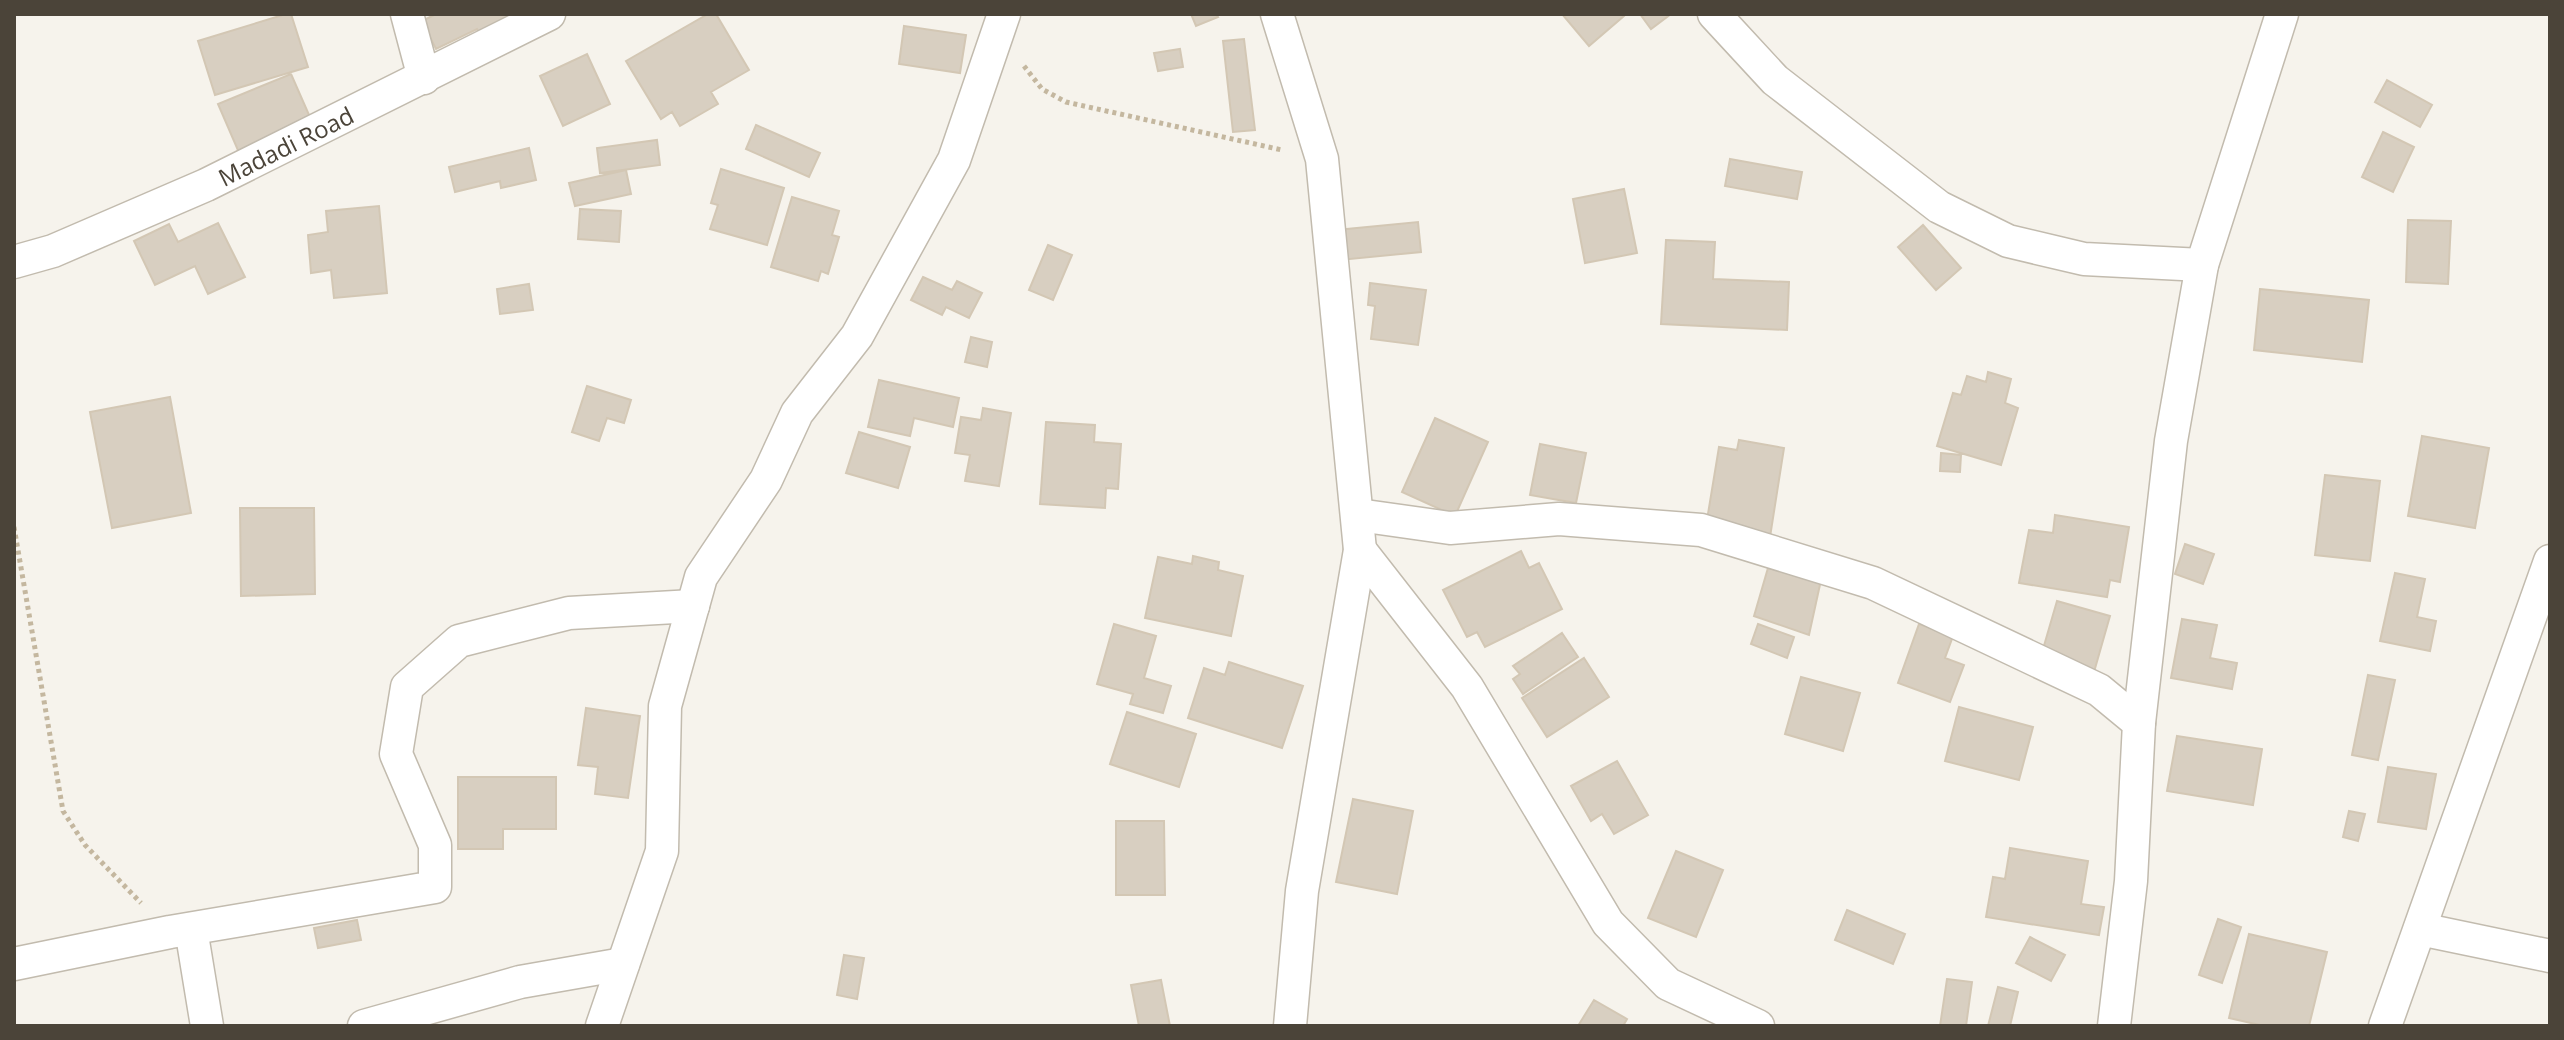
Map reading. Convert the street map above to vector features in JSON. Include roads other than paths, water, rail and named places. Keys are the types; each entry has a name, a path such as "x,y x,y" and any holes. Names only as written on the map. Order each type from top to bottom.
{"street":[{"path":"407,14 424,78"},
{"name":"Madadi Road","path":"14,262 53,251 206,185 549,14"},
{"path":"1277,14 1322,159 1360,550 1302,891 1290,1026"},
{"path":"1714,14 1775,80 1939,207 2008,241 2084,259 2202,265"},
{"path":"2114,1026 2131,881 2139,723 2171,441 2202,265 2282,14"},
{"path":"602,1026 662,851 665,706 701,577 766,480 797,413 857,336 954,160 1001,24"},
{"path":"1358,515 1450,528 1559,519 1701,530 1873,583 2099,690 2139,723"},
{"path":"1360,550 1467,687 1608,923 1668,984 1758,1026"},
{"path":"2385,1026 2550,561"},
{"path":"14,964 180,930 435,887 435,845 396,754 407,687 459,641 569,613 693,606"},
{"path":"2420,929 2550,956"},
{"path":"180,930 207,1026"},
{"path":"364,1026 520,982 623,964"}]}
